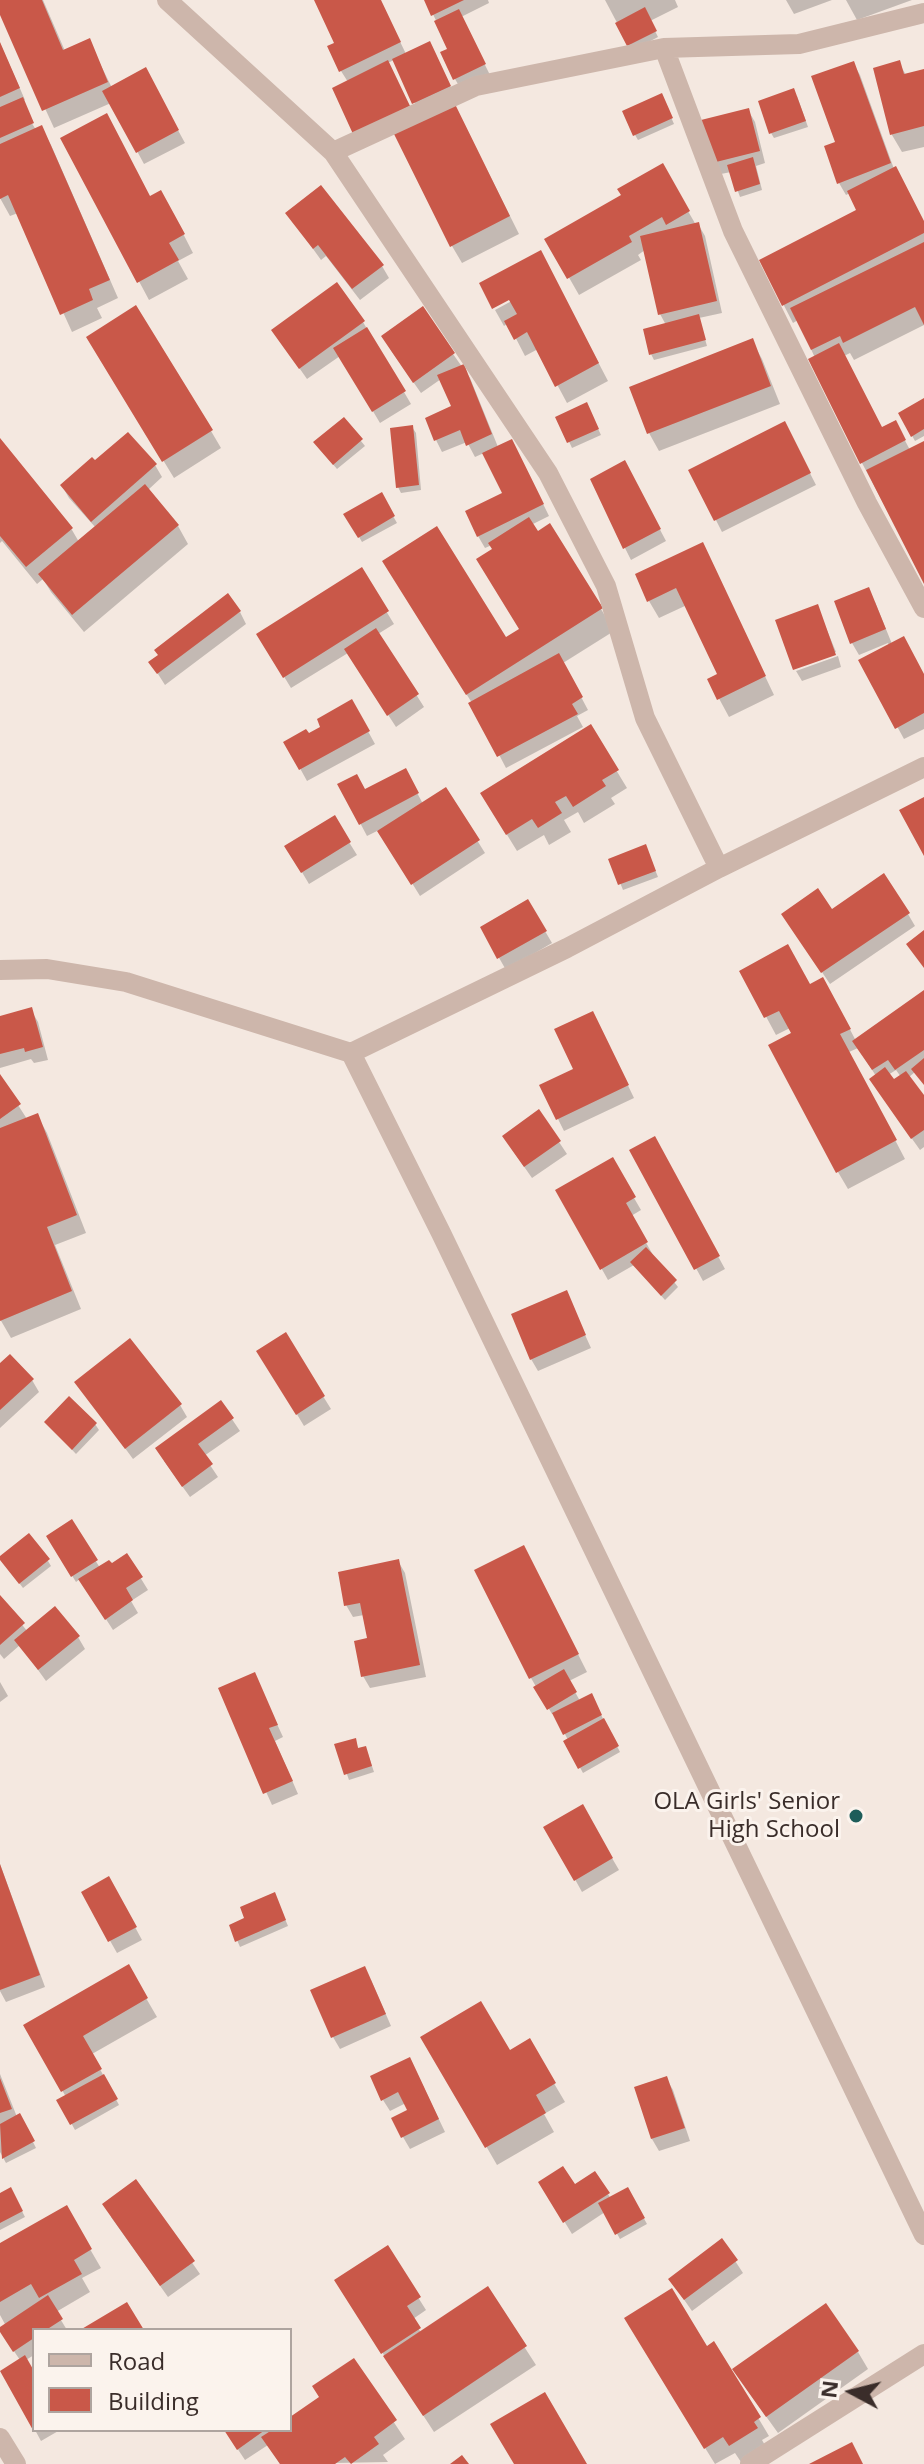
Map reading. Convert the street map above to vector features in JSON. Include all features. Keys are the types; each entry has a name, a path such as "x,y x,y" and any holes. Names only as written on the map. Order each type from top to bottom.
{"street":[{"path":"167,0 333,152 548,473 606,586 645,718 719,868"},
{"path":"333,152 476,86 664,48 799,44 924,13"},
{"path":"664,48 733,231 867,503 924,608"},
{"path":"0,970 47,969 126,982 351,1053 567,948 719,868 924,767"},
{"path":"351,1053 448,1247 924,2235"},
{"path":"750,2464 924,2354"},
{"path":"0,2438 16,2464"}],"building":[{"path":"0,0 42,0 63,50 90,38 108,82 42,111 0,15"},
{"path":"314,0 381,0 401,42 339,72 327,46 334,43"},
{"path":"424,0 464,0 431,16"},
{"path":"645,7 657,31 627,46 615,23"},
{"path":"459,9 486,64 453,80 440,52 447,49 434,21"},
{"path":"430,41 451,86 412,104 392,59"},
{"path":"0,42 20,88 0,97"},
{"path":"388,60 410,106 353,134 332,88"},
{"path":"900,60 904,74 924,69 924,126 890,135 873,68"},
{"path":"854,61 891,163 837,184 824,146 835,142 811,76"},
{"path":"146,67 179,130 136,153 102,91"},
{"path":"794,88 806,121 769,134 758,101"},
{"path":"662,93 673,118 633,136 622,111"},
{"path":"23,97 34,123 0,138 0,107"},
{"path":"454,102 510,216 450,247 393,132"},
{"path":"749,108 760,151 712,163 701,120"},
{"path":"107,113 150,196 161,190 185,234 169,243 179,260 137,283 60,138"},
{"path":"42,125 110,280 89,289 93,300 60,315 8,195 0,199 0,144"},
{"path":"753,157 760,184 735,192 727,165"},
{"path":"663,163 690,211 666,225 662,217 629,236 632,242 567,279 544,239 621,195 617,189"},
{"path":"896,166 924,221 924,233 782,306 759,260 856,210 847,191"},
{"path":"321,185 384,265 352,289 318,245 313,249 285,213"},
{"path":"699,222 717,301 658,315 640,236"},
{"path":"924,242 924,325 915,307 843,343 840,336 811,350 790,308"},
{"path":"541,250 599,363 555,387 527,332 514,340 504,321 517,314 509,300 492,309 479,283"},
{"path":"337,282 365,321 299,369 271,330"},
{"path":"136,305 213,430 162,462 86,337"},
{"path":"423,306 455,353 413,383 381,336"},
{"path":"699,314 706,340 649,355 643,329"},
{"path":"367,327 406,391 372,412 333,348"},
{"path":"753,338 771,386 647,434 629,387"},
{"path":"839,343 882,427 896,420 906,440 860,464 808,359"},
{"path":"464,364 492,434 466,446 460,430 434,441 425,418 451,406 437,375"},
{"path":"924,398 924,429 911,437 898,413"},
{"path":"587,402 599,429 567,443 555,417"},
{"path":"344,417 363,439 333,465 313,442"},
{"path":"785,421 811,473 714,521 688,470"},
{"path":"413,425 419,485 396,488 390,428"},
{"path":"128,432 157,464 91,522 60,485 92,457 95,460"},
{"path":"0,438 73,528 26,567 0,536"},
{"path":"512,439 544,504 477,537 465,511 502,493 482,453"},
{"path":"924,441 924,584 866,470"},
{"path":"625,460 661,529 623,549 590,479"},
{"path":"145,484 179,525 72,615 38,574"},
{"path":"382,492 395,516 358,538 343,514"},
{"path":"529,517 538,531 550,523 603,608 466,695 382,561 437,526 506,637 519,629 476,559 492,549 488,543"},
{"path":"703,542 766,676 717,700 707,679 717,674 676,588 647,602 635,574"},
{"path":"362,567 389,611 283,678 256,634"},
{"path":"869,587 886,629 850,644 834,601"},
{"path":"228,593 241,611 157,674 148,662 158,655 154,650"},
{"path":"818,604 836,655 793,670 775,620"},
{"path":"376,628 419,694 387,716 344,649"},
{"path":"904,636 924,674 924,713 895,729 858,660"},
{"path":"559,653 583,697 572,704 578,714 497,757 468,703"},
{"path":"352,699 370,731 299,770 283,742 306,729 309,733 320,727 317,719"},
{"path":"591,724 619,770 602,780 606,786 573,807 566,796 555,802 562,813 538,828 532,819 506,835 480,793"},
{"path":"406,768 419,793 359,825 337,784 357,774 365,789"},
{"path":"446,787 480,840 411,885 377,831"},
{"path":"924,797 924,856 899,810"},
{"path":"335,815 351,842 301,873 284,846"},
{"path":"646,844 656,871 618,885 608,859"},
{"path":"884,873 910,913 821,973 781,914 818,888 832,909"},
{"path":"528,899 547,931 497,959 480,927"},
{"path":"924,930 924,968 906,944"},
{"path":"788,944 810,984 823,977 851,1029 840,1034 897,1140 836,1173 768,1045 791,1033 779,1011 764,1018 739,971"},
{"path":"924,990 924,1050 895,1070 888,1060 872,1070 852,1041"},
{"path":"32,1007 43,1047 0,1054 0,1016"},
{"path":"593,1011 629,1085 556,1120 539,1085 573,1069 554,1029"},
{"path":"924,1058 924,1085 911,1069"},
{"path":"885,1067 894,1079 906,1071 924,1095 924,1130 911,1139 869,1079"},
{"path":"0,1074 21,1104 0,1119"},
{"path":"539,1109 561,1141 524,1167 502,1136"},
{"path":"38,1113 77,1215 47,1227 72,1291 0,1321 0,1128"},
{"path":"655,1136 720,1256 694,1270 629,1150"},
{"path":"613,1157 636,1197 626,1203 648,1242 600,1270 555,1190"},
{"path":"646,1247 677,1280 661,1296 630,1262"},
{"path":"567,1290 586,1335 530,1360 511,1314"},
{"path":"286,1332 325,1396 296,1415 256,1351"},
{"path":"130,1338 182,1404 125,1449 74,1382"},
{"path":"10,1354 34,1379 0,1410 0,1363"},
{"path":"69,1396 97,1423 72,1450 44,1422"},
{"path":"221,1400 234,1418 198,1444 213,1464 182,1487 155,1448"},
{"path":"72,1519 98,1560 71,1577 46,1536"},
{"path":"29,1533 50,1559 19,1584 0,1556"},
{"path":"524,1545 579,1654 529,1679 474,1570"},
{"path":"127,1553 143,1577 126,1588 133,1600 105,1620 78,1579"},
{"path":"399,1559 420,1665 361,1677 354,1641 367,1638 360,1603 344,1606 338,1572"},
{"path":"0,1595 25,1623 0,1645"},
{"path":"55,1606 80,1636 38,1670 14,1640"},
{"path":"564,1669 577,1692 547,1710 533,1687"},
{"path":"255,1672 278,1725 269,1728 293,1781 263,1794 218,1688"},
{"path":"592,1693 602,1715 563,1735 552,1713"},
{"path":"604,1718 619,1746 578,1769 563,1741"},
{"path":"356,1738 358,1748 366,1746 372,1766 344,1775 334,1744"},
{"path":"583,1804 613,1858 574,1881 543,1827"},
{"path":"0,1864 40,1975 0,1990"},
{"path":"109,1876 137,1927 108,1942 81,1892"},
{"path":"275,1892 286,1920 235,1942 229,1925 244,1918 240,1907"},
{"path":"129,1964 148,1998 83,2036 102,2069 61,2092 23,2025"},
{"path":"365,1966 386,2014 331,2038 310,1990"},
{"path":"481,2001 510,2050 530,2038 556,2083 536,2095 546,2113 485,2148 420,2037"},
{"path":"410,2057 439,2119 401,2138 391,2118 407,2110 398,2092 381,2101 370,2076"},
{"path":"104,2074 118,2099 70,2125 56,2100"},
{"path":"667,2076 685,2128 651,2139 634,2087"},
{"path":"0,2078 12,2109 0,2113"},
{"path":"20,2113 35,2141 2,2159 0,2124"},
{"path":"563,2166 575,2184 595,2171 610,2193 563,2223 538,2182"},
{"path":"136,2179 195,2261 160,2286 102,2204"},
{"path":"11,2187 23,2211 0,2223 0,2193"},
{"path":"628,2187 645,2218 615,2235 598,2203"},
{"path":"67,2205 92,2249 74,2260 82,2274 39,2298 31,2284 0,2302 0,2243"},
{"path":"722,2238 738,2260 684,2300 668,2279"},
{"path":"388,2245 421,2297 407,2306 421,2328 381,2354 334,2280"},
{"path":"488,2286 527,2346 423,2416 383,2356"},
{"path":"672,2288 707,2346 714,2341 761,2417 754,2422 758,2428 729,2446 723,2437 704,2449 624,2318"},
{"path":"48,2295 63,2319 49,2328 32,2328 32,2339 13,2352 0,2327"},
{"path":"127,2302 143,2328 83,2328"},
{"path":"826,2303 859,2351 766,2417 732,2369"},
{"path":"25,2355 32,2367 32,2428 0,2371"},
{"path":"354,2358 397,2420 374,2437 379,2444 351,2464 345,2457 335,2464 280,2464 261,2437 269,2432 292,2432 292,2416 319,2397 312,2386"},
{"path":"545,2392 587,2464 514,2464 490,2424"},
{"path":"225,2432 262,2432 237,2450"},
{"path":"852,2442 863,2464 809,2464"},
{"path":"462,2455 469,2464 450,2464"}],"place":[{"name":"OLA Girls' Senior High School","path":"856,1816"}]}
